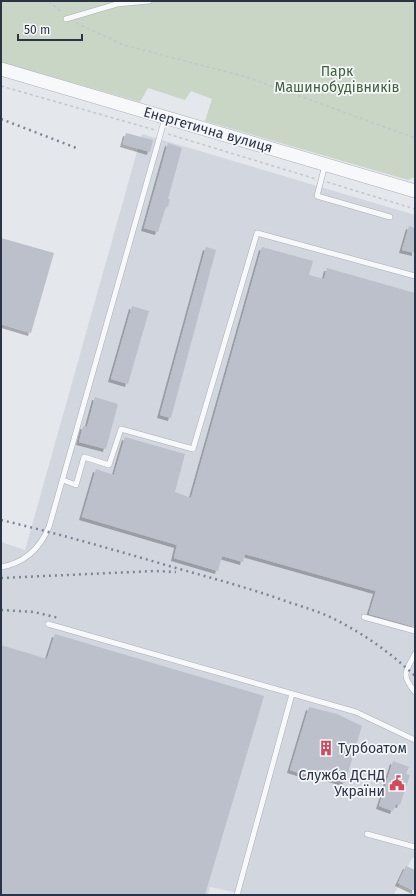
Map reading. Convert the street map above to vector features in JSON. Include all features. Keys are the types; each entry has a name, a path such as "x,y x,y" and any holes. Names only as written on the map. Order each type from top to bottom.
{"street":[{"name":"Енергетична вулиця","path":"1,69 415,191"}],"lane":[{"path":"66,18 117,4 149,1"},
{"path":"1,567 23,560 33,552 42,542 49,527 165,117"},
{"path":"326,164 318,196 390,217"},
{"path":"63,480 76,484 84,457 109,464 121,429 193,449 256,233 415,276"},
{"path":"364,617 415,631"},
{"path":"48,624 356,712 415,740"},
{"path":"415,654 405,674 406,681 415,692"},
{"path":"237,895 292,694"},
{"path":"367,834 415,847"}],"path":[{"path":"49,1 66,18 124,45 247,77 415,138"},
{"path":"1,86 415,208"}],"shaded area":[{"name":"Турбоатом","path":"142,134 415,215 415,858 412,858 394,895 247,895 210,887 208,895 1,895 1,542 25,550"}],"green space":[{"name":"Парк Машинобудівників","path":"1,1 415,1 415,177 408,180 205,121 212,99 191,91 185,100 148,88 140,102 1,62"}],"building":[{"path":"126,133 153,140 150,152 123,144"},
{"path":"168,143 182,148 168,199 170,199 168,207 166,206 158,232 144,228"},
{"path":"409,226 415,228 415,253 402,250"},
{"path":"1,238 54,253 31,333 1,324"},
{"path":"206,247 216,250 171,418 160,415"},
{"path":"262,247 313,261 309,275 324,279 327,268 415,293 415,627 369,614 376,591 245,554 243,562 222,556 218,571 174,558 177,545 82,517 96,469 114,475 125,437 185,454 175,492 191,498"},
{"path":"132,306 149,311 128,384 111,379"},
{"path":"95,397 118,404 106,449 79,442 83,426 87,427"},
{"path":"55,634 264,696 205,895 1,895 1,645 47,659"},
{"name":"Турбоатом","path":"309,707 337,714 362,726 345,783 321,776 319,779 290,770"},
{"name":"Служба ДСНД України","path":"393,761 409,767 406,774 410,775 400,805 396,804 393,811 379,806"},
{"path":"406,866 415,870 415,891 398,883"}],"railway":[{"path":"1,119 79,149"},
{"path":"1,520 234,584 319,612 363,635 385,650 415,676"},
{"path":"1,578 155,571 176,572"},
{"path":"1,610 34,612 59,618"}],"place":[{"name":"Турбоатом","path":"326,748"},
{"name":"Служба ДСНД України","path":"397,783"}]}
